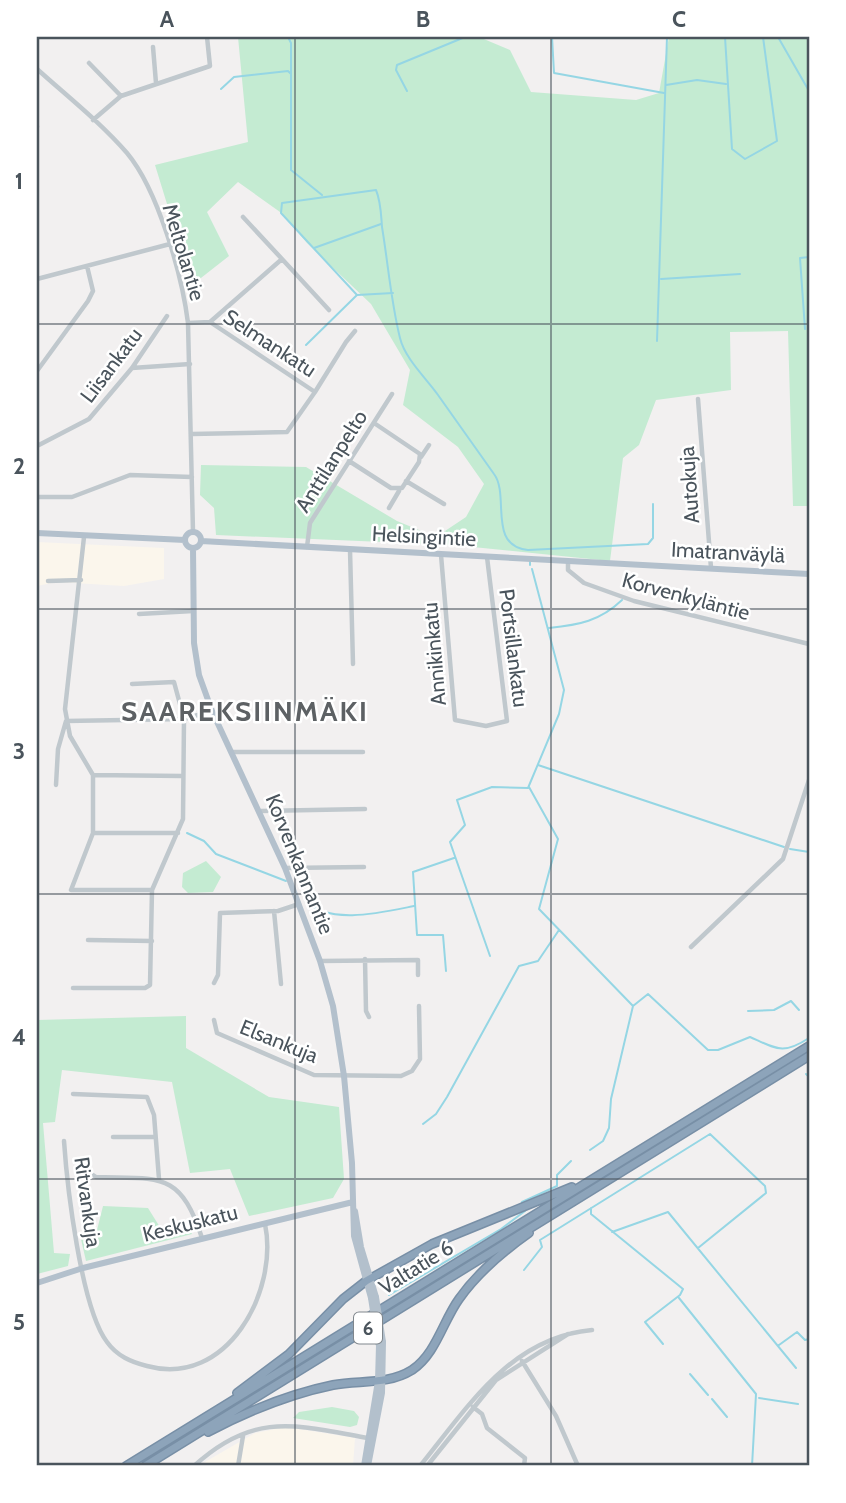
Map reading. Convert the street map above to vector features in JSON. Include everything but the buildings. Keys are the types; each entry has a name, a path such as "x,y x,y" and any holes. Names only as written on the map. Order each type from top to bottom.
{"highway":[{"name":"6","path":"727,1101 809,1046"},
{"name":"6","path":"727,1101 809,1056"},
{"name":"Valtatie 6","path":"126,1466 616,1165 727,1101"},
{"name":"Valtatie 6","path":"145,1466 572,1201 727,1101"},
{"path":"209,1415 289,1354 343,1298 368,1280 432,1244 543,1200 616,1165"},
{"path":"164,1455 272,1403 352,1383 381,1381 415,1367 428,1353 450,1312 477,1276 504,1251 572,1201"}],"main road":[{"path":"37,533 185,540 193,533 201,541 193,548 187,546 185,540"},
{"name":"Helsingintie","path":"201,541 645,565"},
{"name":"Korvenkannantie","path":"193,548 196,661 212,711 261,811 300,904 333,1006 344,1076 353,1202 381,1343 381,1381 367,1466"},
{"name":"Imatranväylä","path":"645,565 809,574"},
{"name":"Keskuskatu","path":"37,1283 83,1268 353,1202"},
{"name":"Korvenkannantie","path":"367,1466 368,1438 381,1381"}],"street":[{"path":"93,120 121,96 210,66 207,37"},
{"path":"153,47 156,83"},
{"path":"89,63 121,96"},
{"name":"Meltolantie","path":"37,69 93,120 136,167 170,244 188,323 193,533"},
{"path":"243,217 329,310"},
{"path":"37,279 170,244"},
{"path":"210,322 282,260"},
{"path":"37,371 93,291 87,267"},
{"name":"Liisankatu","path":"37,446 89,419 132,368 167,316"},
{"name":"Selmankatu","path":"188,323 210,322 315,392 287,432 192,434"},
{"path":"315,392 355,331"},
{"path":"132,368 190,364"},
{"name":"Anttilanpelto","path":"307,548 310,523 392,394"},
{"name":"Autokuja","path":"698,399 711,568"},
{"path":"374,423 418,452 421,457"},
{"path":"389,508 429,445"},
{"path":"349,461 391,488 400,490"},
{"path":"37,496 72,498 130,475 192,477"},
{"path":"406,481 444,504"},
{"path":"57,785 58,749 66,722 84,537"},
{"path":"349,550 353,664"},
{"name":"Annikinkatu","path":"441,555 455,720 486,726"},
{"name":"Portsillankatu","path":"486,726 507,721 487,557"},
{"name":"Korvenkyläntie","path":"568,561 568,570 576,578 624,598 809,644"},
{"path":"48,581 81,580"},
{"path":"139,614 193,611"},
{"path":"73,988 145,988 150,985 152,890 183,819 184,719 174,682 132,684"},
{"path":"66,722 184,719 212,711"},
{"path":"66,722 70,736 93,775 93,833 70,886 71,890 152,890"},
{"path":"232,751 363,752"},
{"path":"93,775 182,776"},
{"path":"691,947 783,859 809,780"},
{"path":"261,811 365,809"},
{"path":"93,833 178,833"},
{"path":"285,868 364,867"},
{"path":"214,984 218,975 220,913 274,911 300,904"},
{"path":"274,911 281,984"},
{"path":"88,940 152,941"},
{"path":"365,959 369,1017"},
{"path":"320,961 418,960 418,975"},
{"path":"344,1076 401,1076 412,1070 421,1054 419,1006"},
{"name":"Elsankuja","path":"214,1020 217,1033 302,1072 344,1076"},
{"path":"73,1094 147,1097 154,1115 159,1179"},
{"path":"113,1137 155,1137"},
{"name":"Ritvankuja","path":"64,1141 75,1241 99,1327 114,1350 127,1359 157,1368 187,1366 211,1357 229,1342 255,1310 268,1269 265,1223"},
{"path":"90,1173 96,1177 159,1179 188,1201 202,1238"},
{"path":"420,1466 471,1406 496,1380 521,1360 570,1333 592,1330"},
{"path":"521,1360 556,1416 578,1466"},
{"path":"427,1466 471,1406"},
{"path":"471,1406 482,1414 487,1429 525,1458 524,1466"},
{"path":"194,1466 243,1435 265,1426 286,1424 368,1438"},
{"path":"238,1466 243,1435"}],"shaded area":[{"path":"37,542 164,548 164,579 124,586 57,582 37,586"},
{"path":"286,1427 355,1438 353,1466 198,1466 255,1433"}],"green space":[{"path":"238,37 479,37 510,50 531,92 636,100 659,93 669,37 809,37 809,506 793,506 788,331 730,332 731,390 656,400 639,445 623,458 610,561 453,545 216,535 214,508 200,495 201,465 306,467 397,521 436,537 466,517 484,484 458,447 403,405 410,370 371,304 307,243 280,212 238,182 207,212 229,256 192,285 155,165 248,142"},
{"path":"206,861 221,877 213,892 188,893 182,887 183,873"},
{"path":"186,1016 186,1048 269,1097 339,1107 344,1179 333,1198 249,1216 230,1169 190,1173 172,1082 62,1070 55,1122 43,1123 54,1253 70,1254 68,1266 37,1274 37,1020"},
{"path":"103,1206 148,1208 163,1232 187,1226 192,1234 86,1261 80,1235 96,1234"},
{"path":"332,1407 354,1411 359,1417 357,1425 350,1427 293,1418 299,1412"}],"waterway":[{"path":"288,37 291,43 291,170 322,195"},
{"path":"407,91 396,70 397,65 465,37"},
{"path":"552,37 554,73 664,93"},
{"path":"657,341 667,37"},
{"path":"725,37 732,149 745,159 777,141 763,37"},
{"path":"778,37 809,91"},
{"path":"221,89 234,77 288,71 291,74"},
{"path":"666,85 697,80 726,84"},
{"path":"357,295 281,213 282,203 376,190 394,311 403,346 411,361 494,474 500,494 503,530 515,546 528,550 648,544 653,538 653,504"},
{"path":"314,248 381,224"},
{"path":"805,329 800,258 809,257"},
{"path":"661,279 740,274"},
{"path":"306,345 357,295 393,293"},
{"path":"490,956 450,842 465,825 457,800 492,787 528,788 559,714 564,690 532,569"},
{"path":"549,628 588,621 606,613 622,600"},
{"path":"538,765 784,847"},
{"path":"529,787 558,839 539,909 633,1006"},
{"path":"187,833 204,841 216,854 286,881"},
{"path":"790,849 809,852"},
{"path":"446,971 443,935 417,935 413,872 454,858"},
{"path":"306,900 315,908 341,915 372,914 414,906"},
{"path":"423,1124 436,1114 447,1097 519,966 538,961 559,930"},
{"path":"590,1150 603,1141 609,1128 611,1099 633,1006 648,994 708,1050 718,1050 750,1037 780,1048 793,1047 809,1038"},
{"path":"748,1011 774,1010 791,1001 799,1010"},
{"path":"806,1074 809,1077"},
{"path":"524,1270 542,1247 540,1240 710,1134 765,1186 766,1193 698,1248"},
{"path":"557,1185 557,1175 571,1161"},
{"path":"521,1206 522,1202 557,1186"},
{"path":"591,1208 591,1214 683,1289 680,1295 645,1322 663,1344"},
{"path":"389,1295 501,1229 525,1211"},
{"path":"612,1232 668,1212 796,1368"},
{"path":"679,1298 756,1394 752,1466"},
{"path":"779,1345 797,1332 805,1340 809,1339"},
{"path":"690,1374 708,1395"},
{"path":"759,1398 798,1404"},
{"path":"712,1399 727,1417"}],"district":[{"name":"SAAREKSIINMÄKI","path":"245,711"}]}
